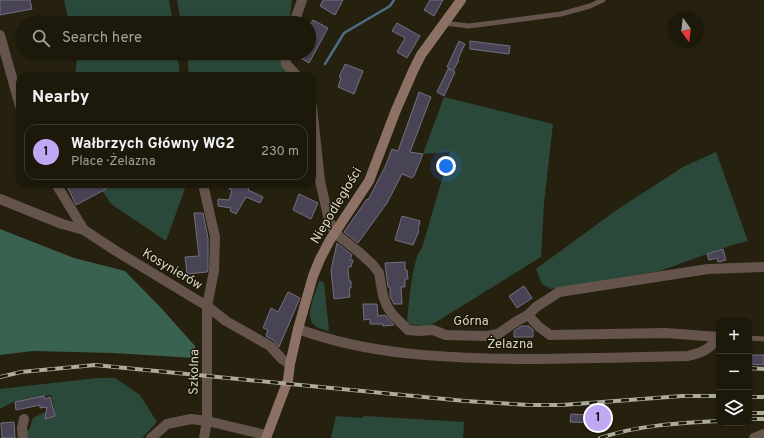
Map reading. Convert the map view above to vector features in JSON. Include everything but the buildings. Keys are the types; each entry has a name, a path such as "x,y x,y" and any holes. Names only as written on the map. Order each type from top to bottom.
{"main road":[{"name":"Niepodległości","path":"266,437 288,380 298,329 313,276 323,253 369,181 396,110 413,71 422,55 461,0"}],"street":[{"path":"296,16 302,0"},
{"path":"0,35 16,92"},
{"path":"286,60 286,64 293,72"},
{"path":"316,144 320,181 329,220 335,233"},
{"name":"Kosynierów","path":"58,188 84,230 207,306 226,321 270,346 282,359 290,364"},
{"name":"Szkolna","path":"204,188 215,237 214,272 207,306 207,421 204,438"},
{"path":"0,199 62,224 84,230"},
{"name":"Górna","path":"335,233 373,265 378,273 383,296 387,306 392,314 408,330 433,330 446,334 486,336 498,334 517,320 528,315"},
{"path":"716,337 665,333 550,335 538,326 528,315 536,307 559,292 708,270 764,266"},
{"name":"Żelazna","path":"298,329 342,343 389,352 433,357 485,358 688,356 711,347 716,341"},
{"path":"22,438 24,419"},
{"path":"151,438 167,424 191,419 207,421 266,437"},
{"path":"754,438 764,434"}],"lane":[{"path":"444,23 469,26 561,14 590,6 603,0"},
{"path":"752,338 764,339"}],"green space":[{"path":"64,0 169,0 172,16 67,16"},
{"path":"177,0 292,0 290,16 180,16"},
{"path":"77,60 178,60 179,72 75,72"},
{"path":"188,60 281,60 286,72 189,72"},
{"path":"444,97 553,124 544,203 541,257 428,327 409,324 407,321 413,271 422,248 450,152 423,154"},
{"path":"716,152 748,241 729,246 660,271 551,289 542,284 536,269 618,209 683,167"},
{"path":"101,188 185,188 166,241 111,204"},
{"path":"0,229 74,258 125,271 195,346 195,358 113,353 33,351 0,355"},
{"path":"319,281 324,282 329,331 319,328 311,319 311,305"},
{"path":"97,378 115,378 140,395 157,422 142,438 26,438 25,431 29,430 33,418 54,408 51,395 13,402 0,409 0,389"},
{"path":"336,416 361,418 365,416 464,422 463,438 331,438"}],"waterway":[{"path":"325,64 344,33 390,6 394,0"}],"railway":[{"path":"0,377 21,372 95,365 465,401 529,405 562,405 682,396 716,396"},
{"path":"752,368 764,369"},
{"path":"752,397 764,397"},
{"path":"752,413 764,413"},
{"path":"752,419 764,419"},
{"path":"600,438 644,427 716,421"}],"place":[{"name":"Wałbrzych Główny WG2","path":"598,418"}]}
